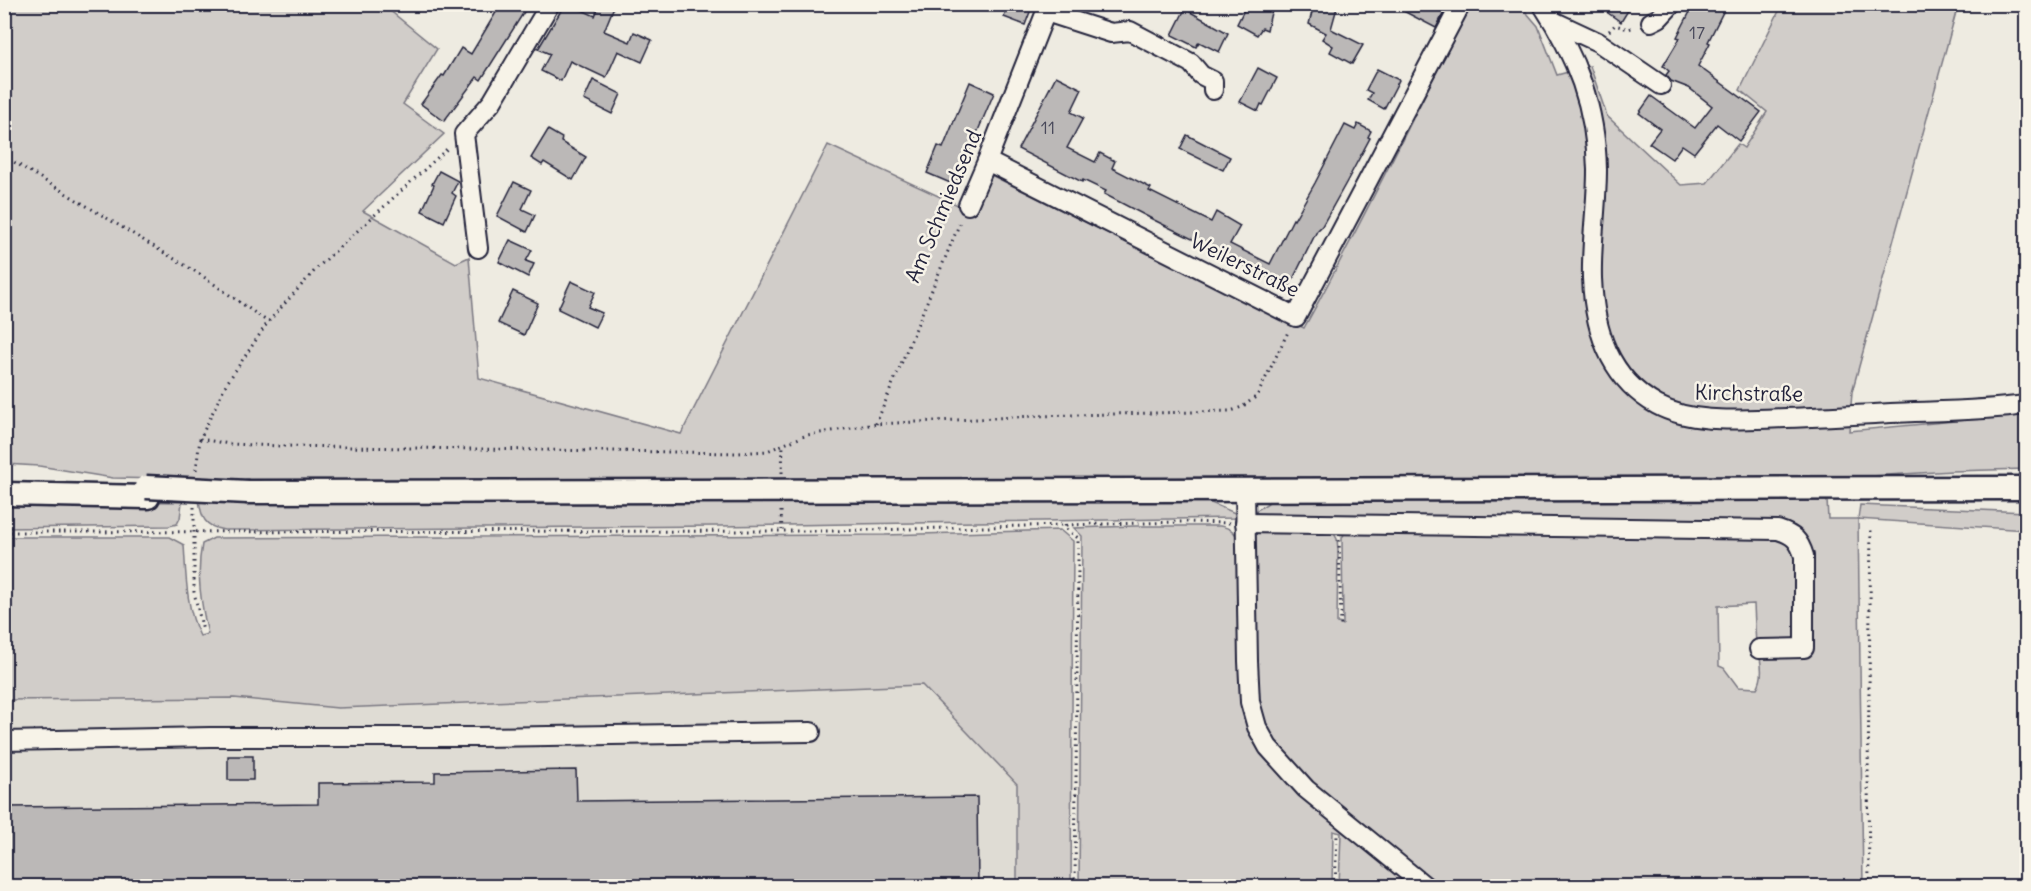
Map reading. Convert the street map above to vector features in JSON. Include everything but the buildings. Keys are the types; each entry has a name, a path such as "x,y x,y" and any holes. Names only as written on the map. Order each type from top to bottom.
{"main road":[{"path":"4,479 147,492"},
{"path":"4,494 2026,488"}],"street":[{"path":"478,248 464,134 492,102 550,4"},
{"name":"Weilerstraße","path":"987,161 1296,317 1461,4"},
{"name":"Kirchstraße","path":"1542,4 1568,45 1579,73 1593,123 1597,168 1592,277 1594,307 1600,337 1620,374 1637,392 1658,405 1681,414 1719,419 1838,416 2026,405"},
{"path":"1651,21 1659,18 1672,4"},
{"path":"1047,8 1111,33 1130,31 1191,63 1201,75 1213,81 1213,90"},
{"name":"Am Schmiedsend","path":"968,205 1047,8"},
{"path":"1553,21 1598,42 1661,85"},
{"path":"1245,489 1250,702 1257,727 1274,756 1306,789 1425,886"},
{"path":"1245,523 1778,530 1791,534 1799,542 1804,556 1804,648 1759,649"},
{"path":"4,741 811,732"}],"path":[{"path":"195,477 196,455 200,439 225,386 268,322 318,267 464,134"},
{"path":"4,156 201,275 268,322"},
{"name":"Am Schmiedsend","path":"876,424 968,205"},
{"path":"200,439 230,444 282,446 738,453 767,451 807,435 876,424 1035,416 1231,411 1242,407 1257,396 1296,317"},
{"path":"782,475 783,444"},
{"path":"194,499 194,592 203,631"},
{"path":"782,511 782,531"},
{"path":"4,532 130,530 193,532 782,531 1065,524 1245,523"},
{"path":"1065,524 1065,528 1077,538 1078,567 1075,886"},
{"path":"1338,524 1341,628"},
{"path":"1869,886 1871,527"},
{"path":"1335,886 1337,834"}],"shaded area":[{"path":"5,4 383,5 437,49 403,104 444,134 363,211 456,263 469,257 479,378 681,434 828,145 975,213 989,174 1304,328 1471,5 1520,5 1538,26 1557,75 1590,66 1607,116 1681,185 1707,183 1738,144 1744,148 1767,112 1740,90 1782,5 1958,5 1852,392 1849,431 2019,415 2026,419 2026,469 1822,479 1238,477 832,481 211,480 113,478 39,466 5,464"},
{"path":"199,499 1204,500 1235,513 1236,518 719,526 224,530 208,524 201,511"},
{"path":"5,500 182,502 177,524 169,526 5,528"},
{"path":"1827,500 1828,519 1858,519 1863,886 1434,886 1301,775 1267,730 1259,702 1255,658 1250,534 1257,526 1331,528 1337,539 1338,550 1337,623 1343,624 1342,538 1346,531 1774,534 1795,544 1802,645 1756,647 1754,604 1718,606 1719,666 1724,668 1738,687 1757,688 1762,673 1760,658 1810,654 1797,532 1252,518 1257,510 1271,501"},
{"path":"1860,505 2026,512 2026,530 1858,519"},
{"path":"1220,526 1234,532 1238,540 1254,735 1416,886 1339,886 1341,833 1333,831 1332,886 1079,886 1082,536 1074,528"},
{"path":"1060,530 1073,541 1071,886 1017,886 1017,784 922,685 338,708 234,698 5,700 5,537 169,537 184,545 189,603 200,636 208,634 200,589 200,555 202,544 214,538 885,535"},
{"path":"923,685 1018,784 1017,886 5,886 4,700 234,698 338,708"}]}
